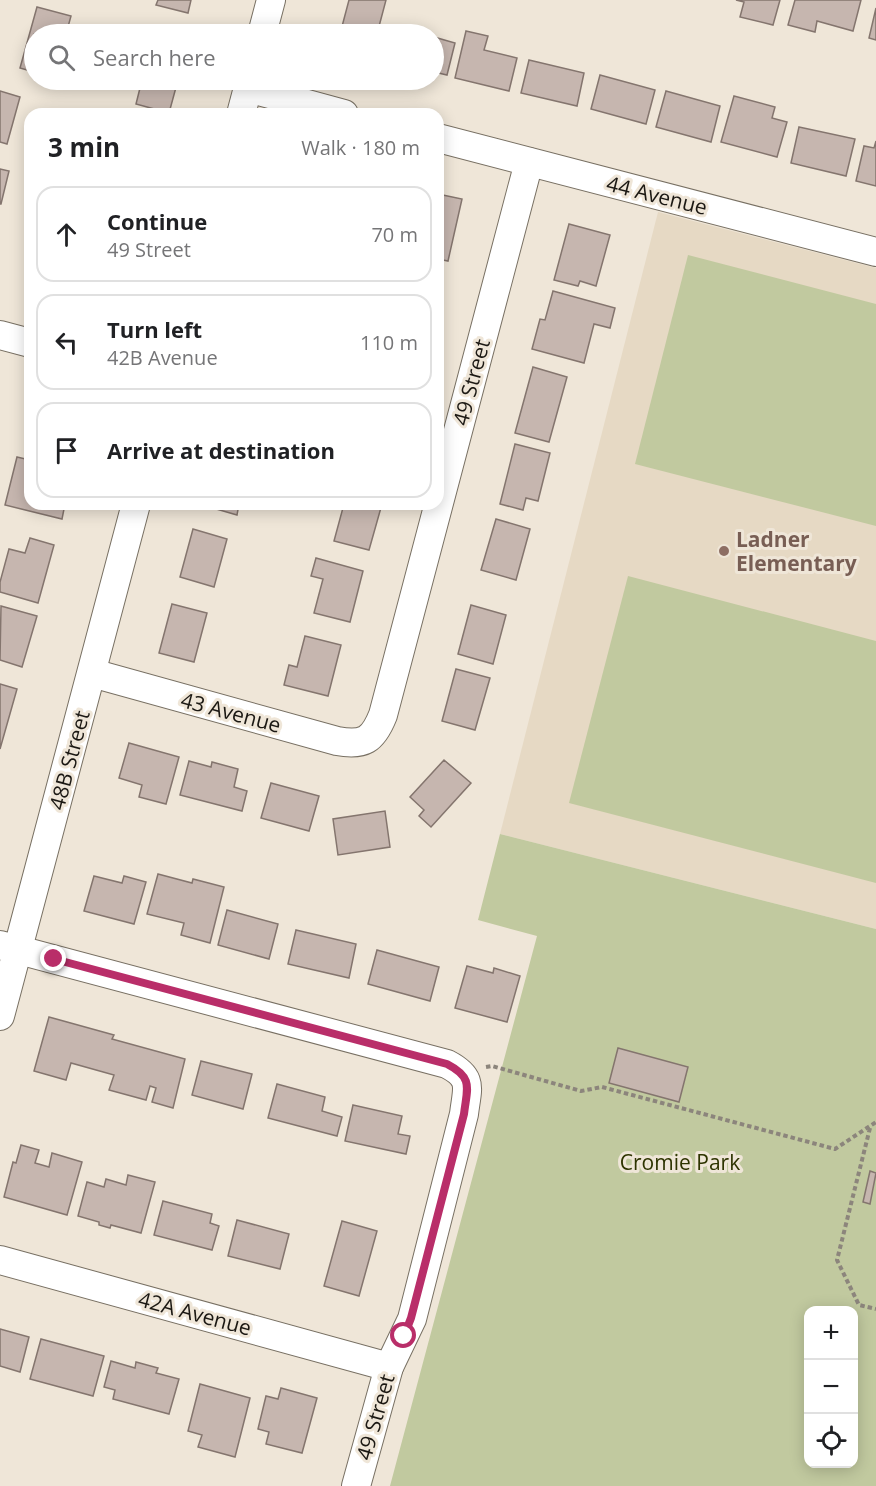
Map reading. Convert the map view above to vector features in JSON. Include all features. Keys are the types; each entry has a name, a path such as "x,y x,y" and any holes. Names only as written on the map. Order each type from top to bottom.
{"street":[{"path":"265,24 271,0"},
{"path":"246,94 315,108"},
{"name":"44 Avenue","path":"444,140 876,252"},
{"name":"49 Street","path":"444,484 529,162"},
{"path":"0,335 24,341"},
{"name":"48B Street","path":"0,1016 9,947 92,673 134,510"},
{"name":"49 Street","path":"370,738 383,715 437,510"},
{"name":"43 Avenue","path":"92,673 337,741 352,744 361,743 370,738"},
{"path":"9,947 447,1064 461,1071"},
{"name":"49 Street","path":"356,1486 389,1367 411,1318 464,1114 468,1085 461,1071"},
{"name":"42A Avenue","path":"0,1260 389,1367"}],"path":[{"path":"461,1071 492,1066 581,1090 602,1087 835,1149 876,1122"},
{"path":"870,1127 855,1196 837,1260 859,1305 876,1309"}],"shaded area":[{"name":"Ladner Elementary","path":"658,212 876,268 876,929 500,834"}],"green space":[{"path":"688,255 876,304 876,526 635,464"},
{"path":"628,576 876,641 876,883 569,803"},
{"name":"Cromie Park","path":"500,834 876,929 876,1486 390,1486 537,936 478,920"}],"building":[{"path":"158,0 191,0 188,13 156,5"},
{"path":"349,0 386,0 380,24 343,24"},
{"path":"736,0 780,0 773,25 740,17 744,2"},
{"path":"795,0 861,0 853,31 817,21 815,32 788,25"},
{"path":"37,7 71,16 69,24 32,24"},
{"path":"876,8 876,40 869,38"},
{"path":"466,31 488,36 484,50 517,58 509,91 455,78"},
{"path":"444,40 455,43 447,75 444,74"},
{"path":"24,54 24,69 20,68"},
{"path":"529,60 584,73 577,106 521,93"},
{"path":"600,75 655,90 646,124 591,109"},
{"path":"140,90 175,90 170,108 151,108 136,104"},
{"path":"0,91 20,97 7,144 0,142"},
{"path":"666,91 720,106 711,142 656,127"},
{"path":"734,96 775,107 772,118 787,122 777,157 721,142"},
{"path":"799,127 855,139 846,176 791,163"},
{"path":"876,141 876,186 856,181 864,146 874,148"},
{"path":"0,169 9,171 1,204 0,204"},
{"path":"444,195 462,199 448,261 444,260"},
{"path":"569,224 610,235 596,286 580,281 578,286 554,280"},
{"path":"553,291 615,308 610,328 594,324 584,363 532,349 540,319 545,320"},
{"path":"533,367 567,377 549,442 515,433"},
{"path":"515,444 550,453 538,501 526,498 523,510 500,504"},
{"path":"17,457 24,459 24,510 5,505"},
{"path":"25,510 64,510 62,519"},
{"path":"220,510 238,510 237,515"},
{"path":"342,510 380,510 369,550 334,541"},
{"path":"496,519 530,529 516,580 481,570"},
{"path":"193,529 227,539 214,587 180,577"},
{"path":"30,538 54,545 38,603 0,592 0,582 9,549 25,553"},
{"path":"316,558 363,571 350,622 314,613 323,579 311,576"},
{"path":"172,604 207,613 194,662 159,653"},
{"path":"471,605 506,615 493,664 458,654"},
{"path":"1,606 37,616 22,667 0,660"},
{"path":"305,636 341,645 328,696 284,685 289,665 297,667"},
{"path":"456,669 490,678 475,730 442,721"},
{"path":"0,684 17,689 0,749"},
{"path":"129,743 179,757 166,804 139,797 142,785 119,778"},
{"path":"444,760 471,783 431,827 419,816 424,810 410,797"},
{"path":"189,761 211,767 212,762 238,769 234,787 247,791 242,811 180,795"},
{"path":"271,783 319,796 309,831 261,818"},
{"path":"385,811 390,847 338,855 333,819"},
{"path":"158,874 192,883 193,879 224,887 210,943 181,935 184,923 147,914"},
{"path":"94,876 122,883 124,876 146,882 134,924 84,911"},
{"path":"227,910 278,924 269,959 218,945"},
{"path":"296,930 356,944 349,978 288,964"},
{"path":"377,950 439,967 430,1001 368,984"},
{"path":"467,966 493,973 494,968 520,976 507,1022 455,1008"},
{"path":"49,1017 114,1035 112,1039 185,1059 173,1108 152,1102 156,1088 150,1086 146,1100 109,1090 114,1075 71,1063 66,1080 34,1071"},
{"path":"618,1048 688,1067 679,1102 609,1083"},
{"path":"201,1061 252,1074 243,1109 192,1095"},
{"path":"277,1084 325,1097 322,1111 342,1117 337,1136 268,1118"},
{"path":"353,1105 402,1116 398,1134 410,1136 406,1154 345,1141"},
{"path":"21,1145 39,1150 35,1163 49,1167 52,1153 82,1162 67,1215 4,1197 13,1162 16,1163"},
{"path":"870,1171 876,1173 870,1204 863,1202"},
{"path":"128,1175 155,1182 141,1233 111,1225 110,1228 78,1216 87,1182 104,1187 106,1179 126,1185"},
{"path":"163,1201 212,1214 210,1223 219,1226 212,1250 154,1235"},
{"path":"237,1220 289,1234 280,1269 228,1256"},
{"path":"342,1221 377,1231 359,1296 324,1286"},
{"path":"0,1329 29,1337 20,1372 0,1366"},
{"path":"41,1339 104,1356 93,1396 30,1379"},
{"path":"111,1361 135,1368 136,1362 158,1368 156,1373 179,1379 169,1414 113,1399 115,1390 104,1387"},
{"path":"200,1384 250,1398 235,1457 198,1447 202,1435 188,1431"},
{"path":"281,1388 317,1398 302,1453 266,1444 269,1432 258,1429 266,1396 278,1399"}],"place":[{"name":"Ladner Elementary","path":"724,551"}],"route":[{"path":"54,959 447,1064 461,1071 468,1085 464,1114 411,1318 404,1336"}]}
